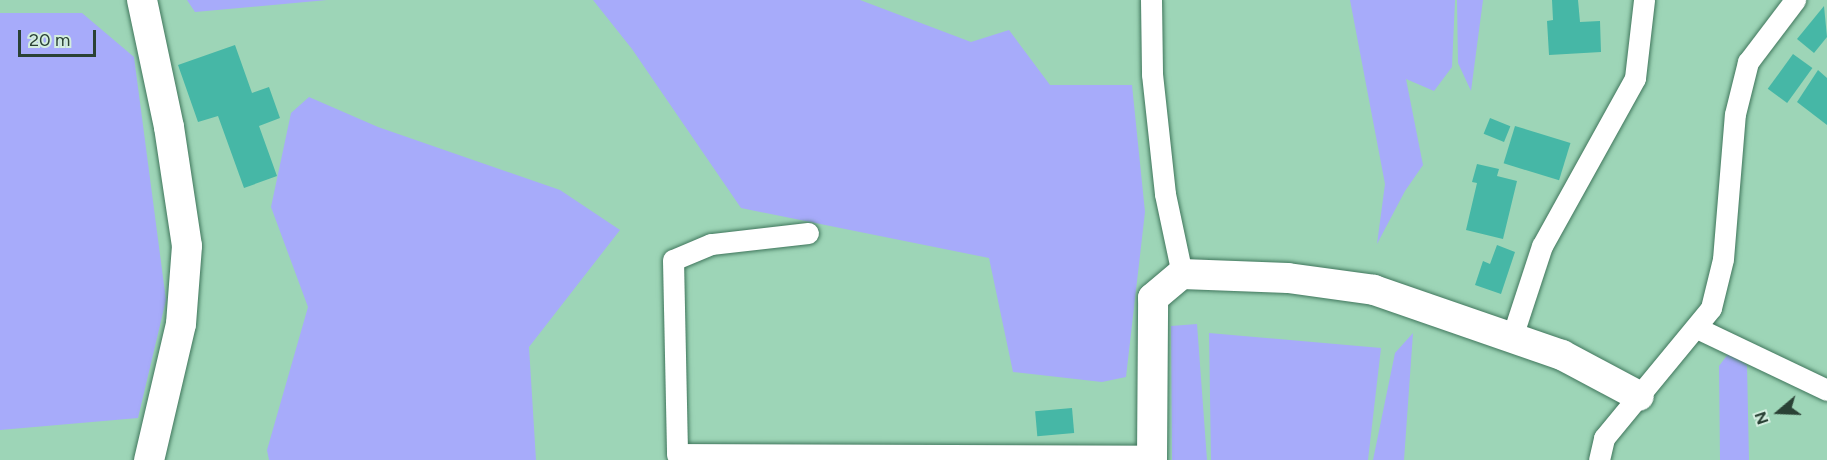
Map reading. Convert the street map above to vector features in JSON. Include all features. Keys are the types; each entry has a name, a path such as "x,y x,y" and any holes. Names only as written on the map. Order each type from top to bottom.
{"street":[{"path":"142,0 169,127 187,246 181,324 149,460"},
{"path":"1151,0 1152,74 1165,194 1182,274"},
{"path":"1512,338 1542,246 1635,78 1644,0"},
{"path":"1599,460 1604,438 1697,328 1711,308 1723,259 1735,114 1748,62 1795,0"},
{"path":"808,233 711,244 673,260 677,454 709,457 1152,458 1153,298 1182,274 1288,278 1374,290 1562,355 1639,396"},
{"path":"1697,328 1827,390"}],"shaded area":[{"path":"187,0 327,0 195,12"},
{"path":"593,0 860,0 971,42 1009,30 1050,85 1132,85 1145,212 1126,377 1102,382 1013,372 989,258 741,208 632,49"},
{"path":"1350,0 1455,0 1452,67 1434,91 1406,79 1423,165 1405,191 1377,244 1385,184"},
{"path":"1457,0 1483,0 1471,91 1458,63"},
{"path":"0,13 82,13 134,57 166,300 138,418 0,430"},
{"path":"309,97 378,127 560,190 620,230 529,347 536,460 269,460 267,450 308,307 271,207 291,113"},
{"path":"1197,324 1207,460 1172,460 1171,326"},
{"path":"1209,333 1381,348 1368,460 1211,460"},
{"path":"1413,333 1404,460 1373,460 1395,353"},
{"path":"1728,354 1747,365 1749,460 1720,460 1719,366"}],"building":[{"path":"1552,0 1578,0 1580,22 1600,21 1601,52 1549,55 1547,21 1553,20"},
{"path":"1824,6 1827,37 1814,53 1797,39"},
{"path":"235,45 252,93 269,87 280,118 259,126 277,176 244,188 218,116 198,122 178,65"},
{"path":"1793,54 1812,68 1787,103 1768,89"},
{"path":"1818,70 1827,78 1827,125 1797,102"},
{"path":"1490,118 1510,126 1504,142 1484,134"},
{"path":"1515,126 1570,143 1559,180 1504,163"},
{"path":"1477,164 1499,169 1497,176 1517,181 1503,239 1466,230 1477,183 1472,182"},
{"path":"1497,245 1515,252 1501,294 1475,285 1483,261 1490,264"},
{"path":"1072,408 1074,433 1037,436 1035,411"}]}
